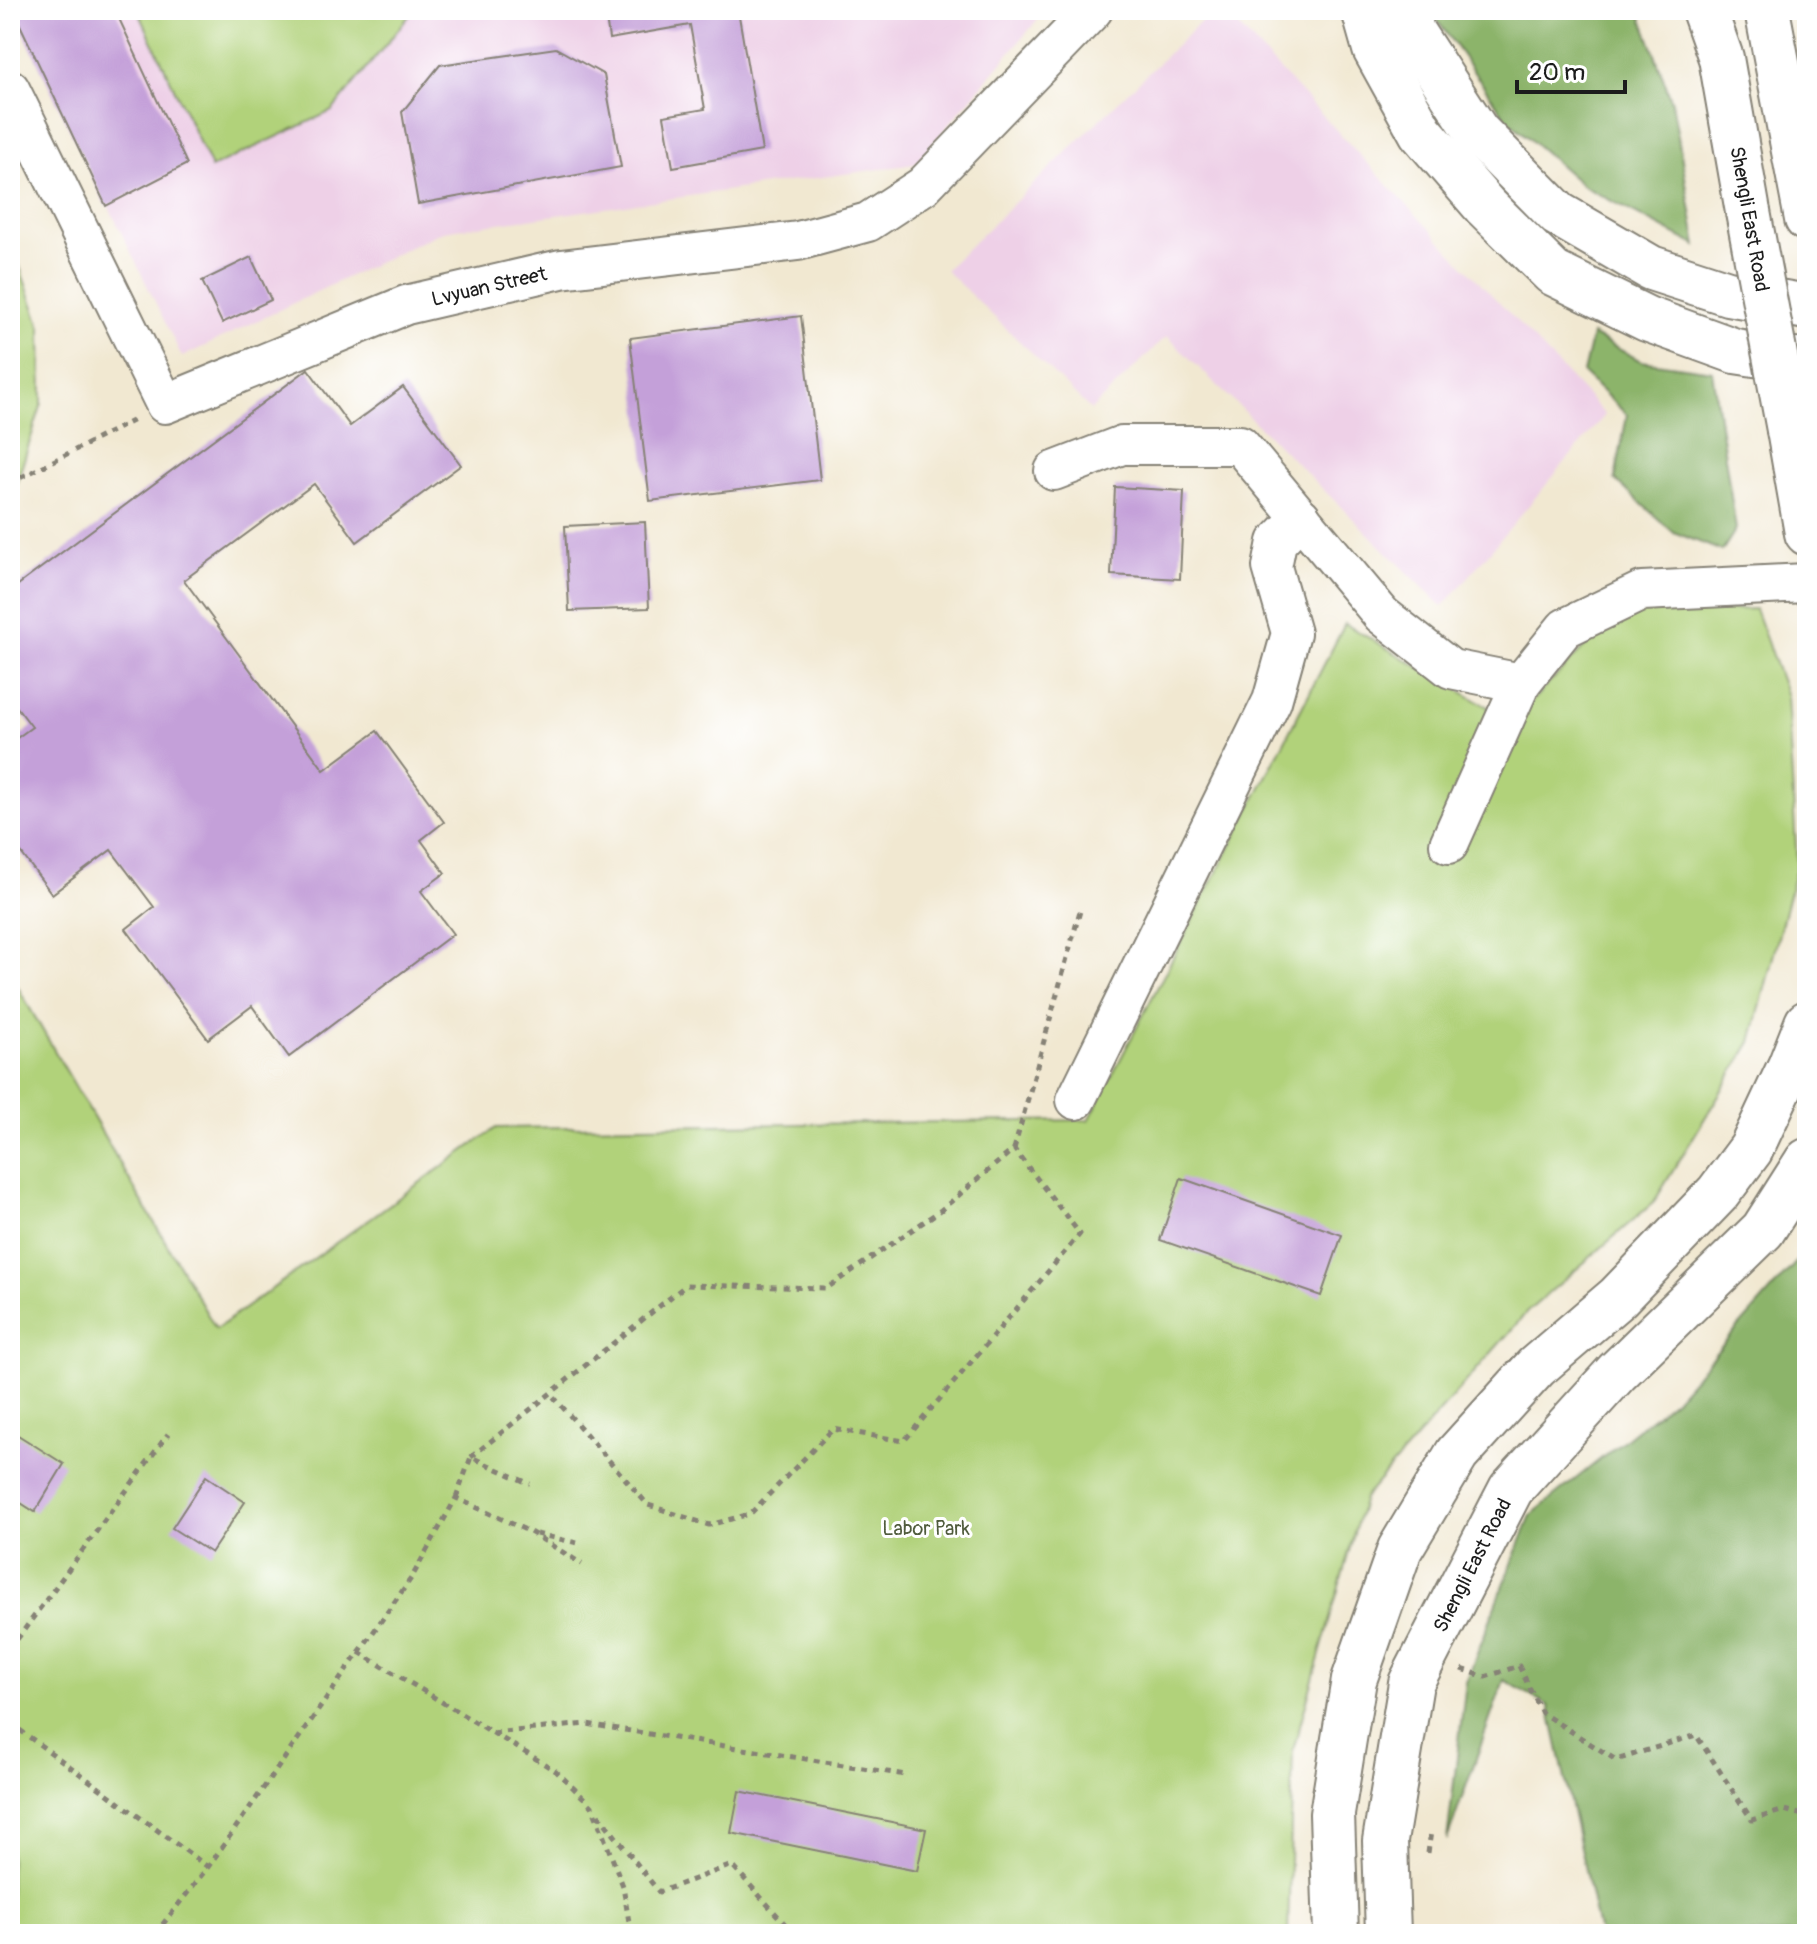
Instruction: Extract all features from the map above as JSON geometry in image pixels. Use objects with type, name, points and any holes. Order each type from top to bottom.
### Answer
[{"type":"main road","points":[[1364,10],[1375,49],[1421,132],[1485,206],[1553,273],[1647,319],[1735,351],[1807,362]]},
{"type":"main road","points":[[1407,10],[1412,32],[1477,132],[1558,214],[1651,268],[1728,293],[1807,307]]},
{"type":"main road","name":"Shengli East Road","points":[[1704,10],[1721,58],[1807,533]]},
{"type":"main road","points":[[1770,14],[1807,219]]},
{"type":"main road","points":[[1336,1934],[1332,1814],[1344,1739],[1354,1680],[1400,1549],[1457,1454],[1536,1367],[1618,1297],[1718,1193],[1751,1149],[1807,1023]]},
{"type":"main road","name":"Shengli East Road","points":[[1388,1934],[1385,1841],[1411,1683],[1511,1489],[1617,1372],[1763,1230],[1807,1161]]},
{"type":"street","name":"Lvyuan Street","points":[[165,404],[406,305],[561,269],[798,241],[868,222],[923,186],[1093,10]]},
{"type":"street","points":[[10,89],[165,404]]},
{"type":"street","points":[[1054,471],[1122,445],[1240,445],[1382,615],[1451,669],[1521,683]]},
{"type":"street","points":[[1076,1100],[1272,701],[1291,633],[1272,567],[1277,542],[1301,517]]},
{"type":"street","points":[[1449,844],[1521,683],[1565,628],[1642,591],[1807,583]]},
{"type":"path","points":[[10,483],[165,404]]},
{"type":"path","points":[[155,1934],[208,1867],[412,1577],[456,1498],[471,1457],[686,1285],[827,1288],[941,1210],[1014,1149],[1080,911]]},
{"type":"path","points":[[551,1394],[648,1505],[709,1525],[750,1514],[833,1429],[904,1441],[1080,1234],[1014,1149]]},
{"type":"path","points":[[10,1649],[168,1434]]},
{"type":"path","points":[[471,1457],[530,1484]]},
{"type":"path","points":[[456,1498],[530,1532],[582,1564]]},
{"type":"path","points":[[530,1532],[582,1544]]},
{"type":"path","points":[[359,1652],[556,1771],[592,1806],[659,1892],[732,1865],[794,1934]]},
{"type":"path","points":[[1449,1664],[1485,1677],[1519,1666],[1542,1713],[1616,1760],[1696,1735],[1752,1820],[1784,1810],[1807,1816]]},
{"type":"path","points":[[10,1723],[208,1867]]},
{"type":"path","points":[[493,1733],[587,1724],[906,1775]]},
{"type":"path","points":[[592,1806],[623,1886],[631,1934]]},
{"type":"shaded area","points":[[13,10],[1046,10],[915,164],[443,231],[182,357]]},
{"type":"shaded area","points":[[1213,10],[1223,10],[1605,415],[1443,607],[1167,336],[1091,410],[945,270]]},
{"type":"green space","points":[[138,10],[414,10],[332,111],[211,168]]},
{"type":"green space","points":[[1430,10],[1639,10],[1672,102],[1697,246],[1583,186],[1507,119]]},
{"type":"green space","points":[[10,240],[41,327],[42,403],[10,498]]},
{"type":"green space","points":[[1592,335],[1641,361],[1712,371],[1736,529],[1722,551],[1673,532],[1615,480],[1627,415],[1583,373]]},
{"type":"green space","name":"Labor Park","points":[[1755,609],[1787,696],[1797,864],[1751,1042],[1654,1202],[1527,1312],[1364,1498],[1293,1750],[1288,1934],[10,1934],[10,974],[216,1329],[496,1128],[1089,1120],[1345,624],[1512,721],[1620,611]]},
{"type":"green space","points":[[1807,1250],[1807,1934],[1599,1934],[1549,1706],[1504,1680],[1447,1840],[1466,1682],[1531,1515],[1675,1399]]},
{"type":"building","points":[[13,10],[115,10],[187,164],[106,206]]},
{"type":"building","points":[[605,10],[738,10],[762,151],[673,167],[664,116],[705,109],[690,25],[609,39]]},
{"type":"building","points":[[556,48],[604,75],[621,167],[418,204],[402,112],[440,65]]},
{"type":"building","points":[[251,257],[271,300],[222,323],[202,281]]},
{"type":"building","points":[[801,316],[820,480],[650,501],[630,338]]},
{"type":"building","points":[[308,369],[350,426],[403,387],[461,465],[357,542],[314,484],[184,580],[324,770],[377,731],[444,822],[421,840],[445,873],[421,891],[453,934],[289,1057],[252,1006],[208,1039],[126,929],[154,907],[111,850],[52,894],[10,838],[10,743],[32,727],[10,698],[10,591]]},
{"type":"building","points":[[1115,487],[1184,491],[1180,579],[1111,575]]},
{"type":"building","points":[[645,522],[649,608],[569,611],[565,526]]},
{"type":"building","points":[[1181,1178],[1342,1235],[1321,1296],[1160,1240]]},
{"type":"building","points":[[10,1430],[64,1464],[35,1512],[10,1496]]},
{"type":"building","points":[[206,1476],[245,1502],[211,1553],[172,1528]]},
{"type":"building","points":[[739,1791],[926,1829],[917,1871],[731,1833]]}]
